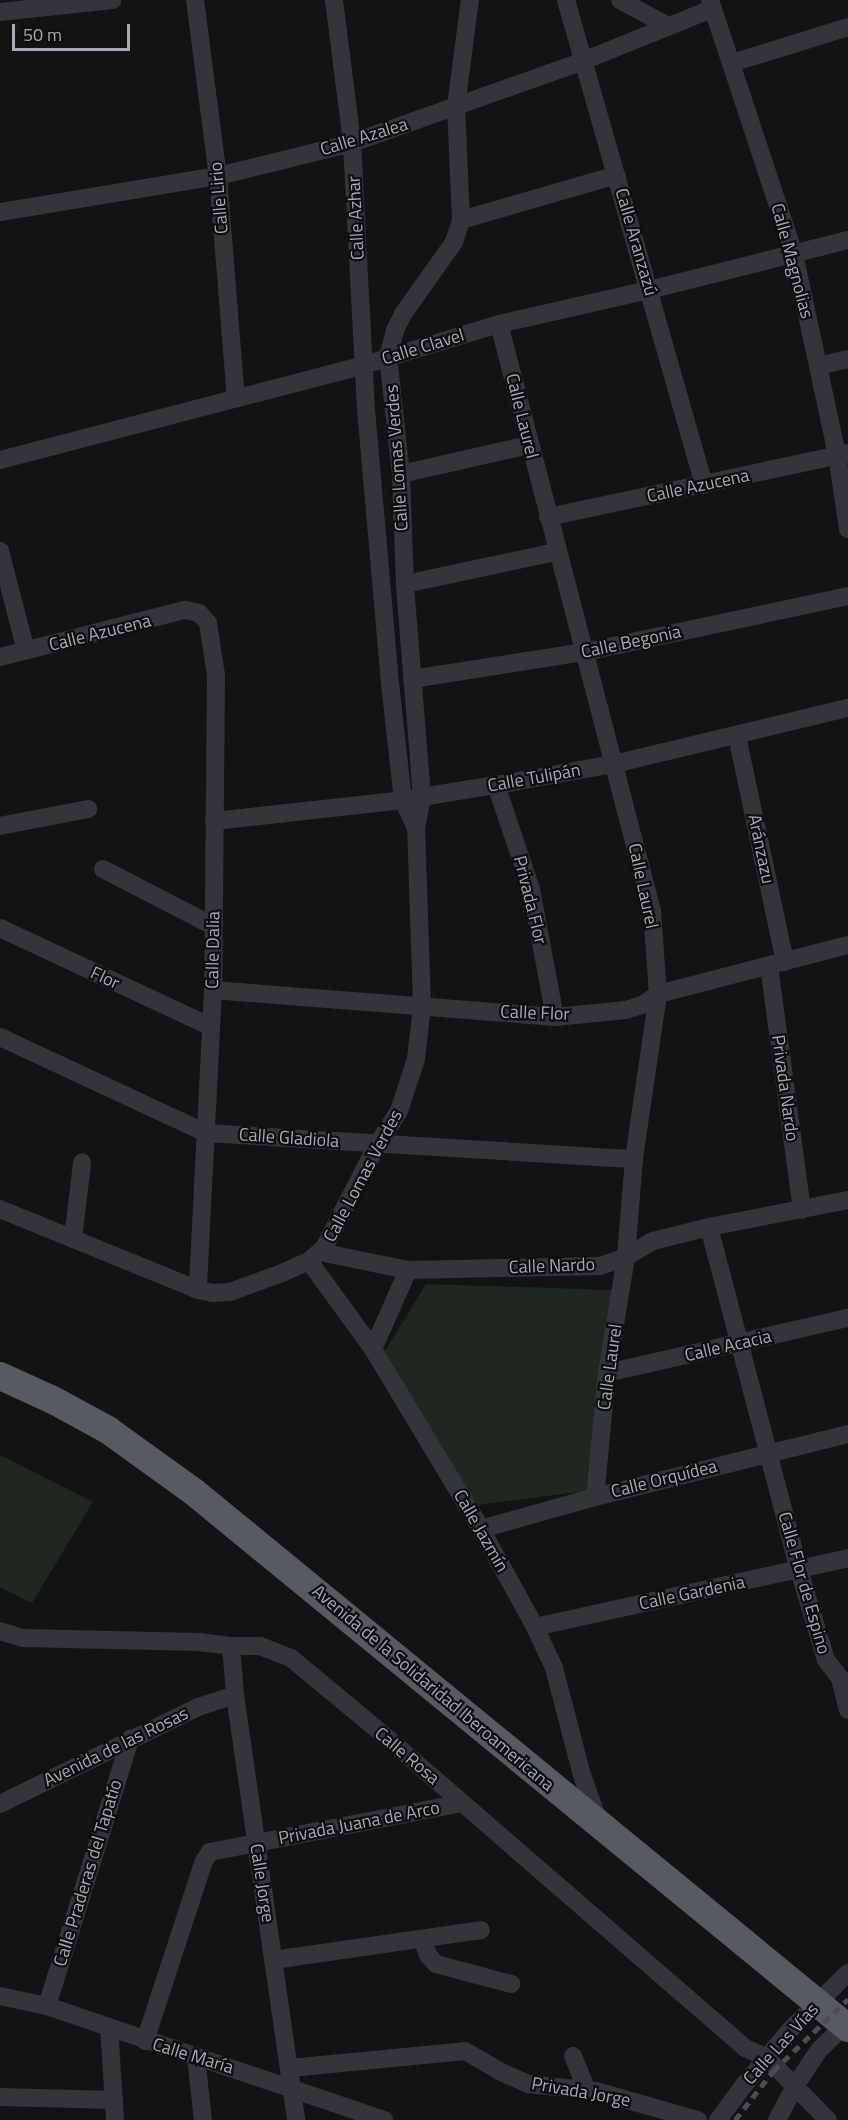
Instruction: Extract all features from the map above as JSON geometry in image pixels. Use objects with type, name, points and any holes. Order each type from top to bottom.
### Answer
[{"type":"highway","name":"Avenida de la Solidaridad Iberoamericana","points":[[0,1376],[53,1400],[108,1430],[194,1492],[848,2028]]},
{"type":"street","points":[[0,12],[112,0]]},
{"type":"street","name":"Calle Lirio","points":[[195,0],[218,176],[237,398]]},
{"type":"street","name":"Calle Azhar","points":[[334,0],[352,143],[364,365]]},
{"type":"street","name":"Calle Lomas Verdes","points":[[0,1209],[198,1290],[213,1293],[230,1292],[268,1280],[314,1256],[333,1232],[377,1145],[399,1111],[416,1059],[422,1006],[416,828],[422,797],[405,584],[401,474],[388,357],[395,330],[403,314],[454,242],[461,220],[456,106],[470,0]]},
{"type":"street","name":"Calle Aranzazú","points":[[566,0],[704,485]]},
{"type":"street","points":[[620,0],[669,26]]},
{"type":"street","name":"Calle Azalea","points":[[0,212],[218,176],[352,143],[583,61],[669,26],[711,4]]},
{"type":"street","name":"Calle Magnolias","points":[[711,4],[794,254],[818,366],[843,454],[848,529]]},
{"type":"street","points":[[732,63],[848,27]]},
{"type":"street","points":[[461,220],[617,175]]},
{"type":"street","name":"Calle Clavel","points":[[0,460],[364,365],[499,324],[649,290],[848,240]]},
{"type":"street","name":"Calle Laurel","points":[[499,324],[556,552],[585,652],[652,911],[658,994],[634,1159],[626,1257],[608,1373],[595,1497]]},
{"type":"street","points":[[818,366],[848,359]]},
{"type":"street","name":"Calle Lomas Verdes","points":[[364,365],[389,674],[403,800],[416,828]]},
{"type":"street","points":[[401,474],[529,445]]},
{"type":"street","name":"Calle Azucena","points":[[548,517],[843,454]]},
{"type":"street","points":[[0,551],[27,651]]},
{"type":"street","points":[[405,584],[556,552]]},
{"type":"street","name":"Calle Begonia","points":[[412,679],[585,652],[848,596]]},
{"type":"street","name":"Calle Azucena","points":[[0,657],[185,610],[200,613]]},
{"type":"street","name":"Calle Dalia","points":[[198,1290],[213,990],[216,675],[208,623],[200,613]]},
{"type":"street","name":"Calle Tulipán","points":[[214,821],[403,800],[614,764],[681,746],[737,736],[848,708]]},
{"type":"street","name":"Aránzazu","points":[[737,736],[777,964]]},
{"type":"street","name":"Privada Flor","points":[[496,785],[531,889],[555,1017]]},
{"type":"street","points":[[0,826],[88,809]]},
{"type":"street","points":[[103,869],[213,926]]},
{"type":"street","name":"Flor","points":[[0,928],[211,1027]]},
{"type":"street","name":"Calle Flor","points":[[213,990],[555,1017],[626,1010],[644,1004],[658,994],[848,945]]},
{"type":"street","name":"Privada Nardo","points":[[777,964],[802,1210]]},
{"type":"street","name":"Calle Gladiola","points":[[0,1037],[206,1133],[634,1159]]},
{"type":"street","points":[[73,1239],[82,1163]]},
{"type":"street","name":"Calle Nardo","points":[[314,1256],[408,1270],[600,1266],[626,1257],[653,1241],[709,1227],[848,1200]]},
{"type":"street","name":"Calle Flor de Espino","points":[[709,1227],[799,1570],[826,1660],[844,1677],[848,1710]]},
{"type":"street","name":"Calle Jazmín","points":[[314,1256],[481,1529],[535,1628],[554,1668],[581,1772],[601,1827]]},
{"type":"street","points":[[373,1349],[408,1270]]},
{"type":"street","name":"Calle Acacia","points":[[608,1373],[848,1318]]},
{"type":"street","name":"Calle Orquídea","points":[[481,1529],[595,1497],[848,1434]]},
{"type":"street","name":"Calle Gardenia","points":[[535,1628],[848,1558]]},
{"type":"street","name":"Calle Rosa","points":[[0,1631],[23,1638],[199,1642],[231,1646],[260,1646],[291,1658],[745,2048],[767,2058]]},
{"type":"street","name":"Calle Jorge","points":[[231,1646],[235,1695],[296,2120]]},
{"type":"street","name":"Avenida de las Rosas","points":[[0,1804],[198,1707],[235,1695]]},
{"type":"street","name":"Calle Praderas del Tapatío","points":[[47,2006],[130,1739]]},
{"type":"street","name":"Privada Juana de Arco","points":[[145,2041],[204,1861],[210,1852],[462,1803]]},
{"type":"street","points":[[273,1960],[481,1930]]},
{"type":"street","points":[[422,1940],[428,1954],[436,1964],[511,1984]]},
{"type":"street","name":"Calle Las Vías","points":[[718,2120],[791,2029],[848,1973]]},
{"type":"street","name":"Calle María","points":[[0,1996],[47,2006],[384,2120]]},
{"type":"street","points":[[777,2120],[795,2086],[819,2050],[848,2022]]},
{"type":"street","points":[[109,2027],[116,2120]]},
{"type":"street","name":"Privada Jorge","points":[[290,2068],[465,2051],[498,2071],[528,2084],[587,2091],[698,2120]]},
{"type":"street","points":[[573,2056],[587,2091]]},
{"type":"street","points":[[196,2057],[203,2120]]},
{"type":"street","points":[[767,2058],[828,2120]]},
{"type":"street","points":[[0,2097],[114,2100]]},
{"type":"shaded area","points":[[426,1284],[614,1290],[587,1491],[477,1505],[385,1351]]},
{"type":"shaded area","points":[[0,1455],[93,1502],[32,1603],[0,1587]]},
{"type":"railway","points":[[735,2120],[773,2071],[848,1999]]}]
